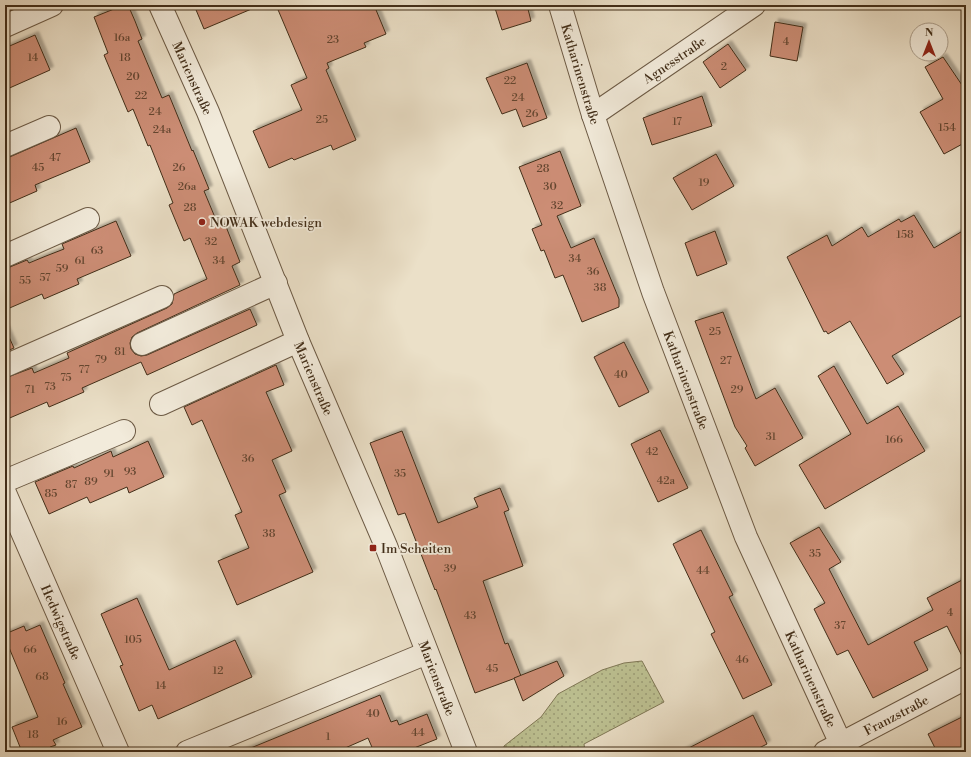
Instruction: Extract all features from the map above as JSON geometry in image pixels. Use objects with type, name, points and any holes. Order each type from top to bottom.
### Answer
[{"type":"street","points":[[5,26],[52,5]]},
{"type":"street","name":"Marienstraße","points":[[160,5],[208,112],[298,341],[386,546],[466,752]]},
{"type":"street","name":"Katharinenstraße","points":[[560,5],[593,115],[652,292],[746,537],[833,748]]},
{"type":"street","name":"Agnesstraße","points":[[593,115],[754,5]]},
{"type":"street","points":[[5,146],[49,127]]},
{"type":"street","points":[[5,256],[88,219]]},
{"type":"street","points":[[142,344],[276,283]]},
{"type":"street","points":[[5,366],[162,297]]},
{"type":"street","points":[[161,404],[298,341]]},
{"type":"street","points":[[5,481],[124,431]]},
{"type":"street","name":"Hedwigstraße","points":[[5,493],[118,752]]},
{"type":"street","points":[[186,752],[427,653]]},
{"type":"street","name":"Franzstraße","points":[[833,748],[966,678]]},
{"type":"green space","points":[[642,661],[664,702],[584,744],[585,752],[504,752],[504,746],[541,717],[558,694],[602,670],[624,663]]},
{"type":"building","points":[[124,5],[128,5],[135,21],[142,39],[138,41],[162,98],[169,95],[192,151],[193,150],[209,189],[204,191],[219,227],[225,224],[240,262],[232,266],[240,285],[137,333],[132,337],[130,343],[131,349],[135,354],[141,356],[147,355],[250,309],[257,325],[147,375],[141,362],[82,388],[84,392],[49,407],[47,402],[5,420],[5,378],[32,368],[34,373],[69,358],[67,353],[167,308],[172,304],[174,294],[207,279],[190,238],[184,241],[169,205],[173,203],[150,145],[148,146],[133,109],[128,112],[104,55],[108,53],[94,17]]},
{"type":"building","points":[[194,5],[261,5],[204,29]]},
{"type":"building","points":[[276,5],[374,5],[386,34],[364,43],[366,47],[327,63],[329,68],[326,70],[356,140],[333,150],[331,145],[294,160],[292,158],[269,168],[253,131],[302,110],[291,85],[307,78]]},
{"type":"building","points":[[494,5],[527,5],[531,21],[502,30]]},
{"type":"building","points":[[775,22],[803,27],[797,61],[770,56]]},
{"type":"building","points":[[35,35],[50,70],[5,90],[5,48]]},
{"type":"building","points":[[728,44],[746,70],[720,88],[703,62]]},
{"type":"building","points":[[934,62],[946,62],[966,91],[966,142],[944,154],[920,112],[943,99],[925,67]]},
{"type":"building","points":[[527,63],[547,118],[523,127],[516,109],[502,114],[486,78]]},
{"type":"building","points":[[702,96],[712,126],[652,145],[643,118]]},
{"type":"building","points":[[76,128],[90,162],[35,185],[37,191],[5,205],[5,159]]},
{"type":"building","points":[[560,151],[581,206],[557,216],[571,248],[594,238],[619,299],[619,307],[582,322],[563,275],[555,278],[544,250],[541,251],[532,229],[542,225],[519,167]]},
{"type":"building","points":[[716,154],[734,186],[692,210],[673,178]]},
{"type":"building","points":[[914,215],[934,248],[966,229],[966,313],[892,356],[904,374],[887,384],[850,321],[828,334],[826,331],[824,332],[787,257],[827,235],[832,246],[862,227],[868,237],[899,219],[901,222]]},
{"type":"building","points":[[116,221],[131,256],[77,279],[79,284],[44,299],[42,294],[5,310],[5,269],[27,260],[29,263],[64,249],[62,244]]},
{"type":"building","points":[[715,231],[727,264],[697,276],[685,243]]},
{"type":"building","points":[[723,312],[756,399],[775,388],[803,438],[755,466],[745,448],[747,446],[735,427],[695,321]]},
{"type":"building","points":[[5,328],[14,348],[5,352]]},
{"type":"building","points":[[624,342],[649,392],[619,407],[594,357]]},
{"type":"building","points":[[276,365],[284,385],[266,392],[292,451],[272,460],[286,492],[279,495],[313,572],[237,605],[218,561],[249,548],[235,515],[242,512],[202,420],[192,425],[184,407]]},
{"type":"building","points":[[834,366],[867,424],[898,406],[925,451],[825,509],[799,465],[851,434],[818,376]]},
{"type":"building","points":[[660,430],[688,488],[658,502],[631,444]]},
{"type":"building","points":[[402,431],[438,523],[478,507],[474,498],[500,488],[509,510],[504,512],[523,566],[483,581],[505,644],[508,643],[521,676],[475,693],[436,589],[435,590],[405,513],[398,515],[370,443]]},
{"type":"building","points":[[148,441],[164,477],[129,493],[127,487],[90,503],[87,497],[49,514],[35,482],[73,466],[74,468],[111,451],[113,457]]},
{"type":"building","points":[[819,527],[841,562],[829,569],[868,645],[933,610],[927,598],[966,578],[966,664],[947,626],[914,642],[928,670],[873,698],[848,650],[837,655],[814,609],[825,603],[790,543]]},
{"type":"building","points":[[701,530],[733,595],[729,597],[772,685],[743,699],[711,634],[715,632],[673,544]]},
{"type":"building","points":[[137,598],[169,670],[235,640],[252,677],[158,719],[152,705],[139,711],[120,666],[123,665],[101,614]]},
{"type":"building","points":[[40,625],[82,727],[53,740],[56,745],[50,747],[52,752],[22,752],[12,727],[38,717],[5,638],[5,634],[24,626],[26,631]]},
{"type":"building","points":[[557,661],[564,676],[523,701],[514,678]]},
{"type":"building","points":[[380,695],[391,722],[397,720],[399,725],[427,714],[437,739],[404,752],[374,752],[368,738],[336,752],[241,752]]},
{"type":"building","points":[[753,715],[767,744],[751,752],[681,752]]},
{"type":"building","points":[[966,715],[966,752],[937,752],[928,734]]},
{"type":"place","name":"NOWAK webdesign","points":[[202,222]]},
{"type":"place","name":"Im Scheiten","points":[[373,548]]}]
